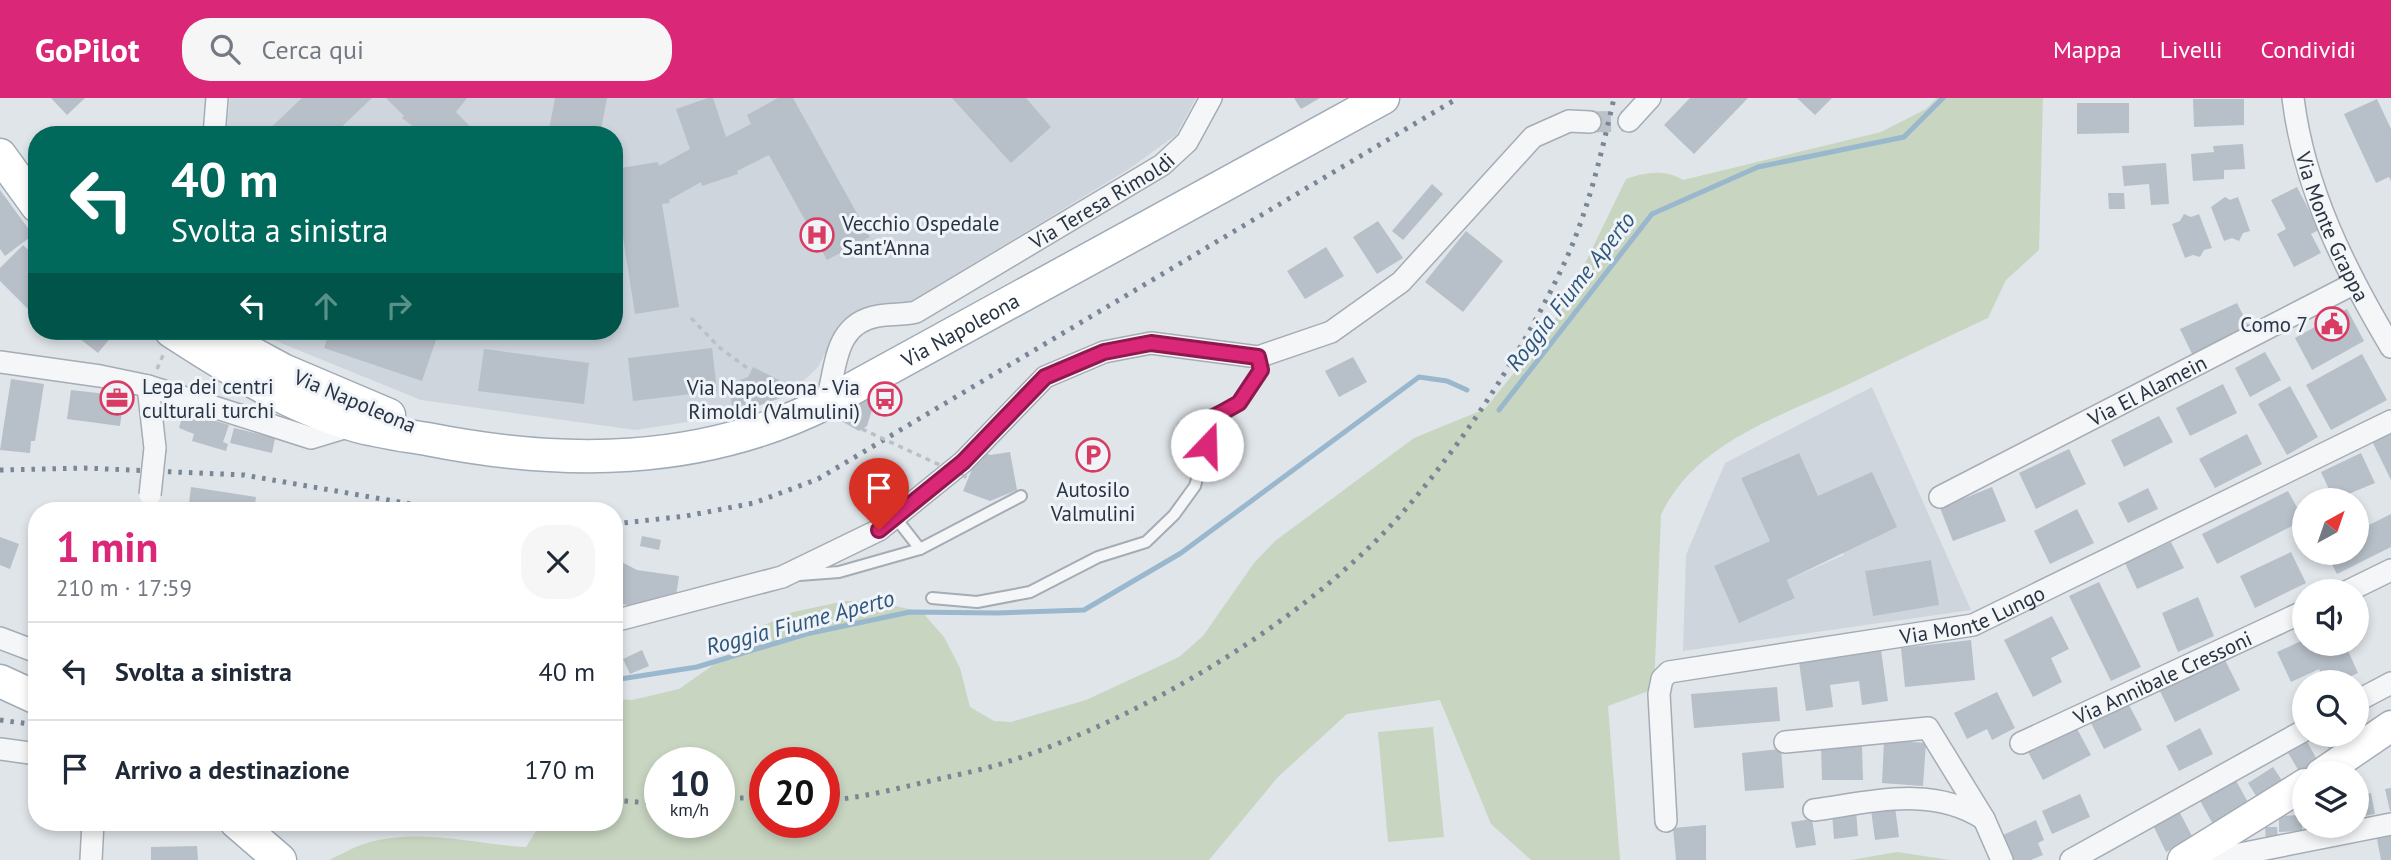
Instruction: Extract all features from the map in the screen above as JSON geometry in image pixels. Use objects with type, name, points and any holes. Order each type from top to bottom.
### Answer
[{"type":"main road","name":"Via Napoleona","points":[[184,340],[209,357],[269,389],[354,425],[380,420],[464,447],[546,457],[610,457],[680,451],[728,441],[799,417],[826,404],[1383,98]]},
{"type":"main road","points":[[0,155],[28,194]]},
{"type":"main road","name":"Via Napoleona","points":[[228,340],[283,370],[464,447]]},
{"type":"main road","points":[[0,681],[28,694]]},
{"type":"main road","points":[[246,831],[279,860]]},
{"type":"street","points":[[215,126],[217,98]]},
{"type":"street","name":"Via Teresa Rimoldi","points":[[826,404],[839,347],[855,326],[879,316],[916,312],[1143,177],[1187,142],[1211,98]]},
{"type":"street","points":[[1629,121],[1650,98]]},
{"type":"street","points":[[2284,98],[2297,131]]},
{"type":"street","name":"Via Monte Grappa","points":[[2293,98],[2297,131],[2317,197],[2353,284],[2391,347]]},
{"type":"street","points":[[623,619],[782,577],[879,530],[963,462],[1045,377],[1092,357],[1151,343],[1258,357],[1331,332],[1401,282],[1533,136],[1569,121],[1591,122]]},
{"type":"street","name":"Via El Alamein","points":[[1940,498],[2353,284]]},
{"type":"street","points":[[0,362],[148,386],[311,438],[354,425]]},
{"type":"street","points":[[148,386],[155,448],[148,502]]},
{"type":"street","name":"Via Monte Lungo","points":[[1666,821],[1659,694],[1662,680],[1670,672],[1973,625],[2391,421]]},
{"type":"street","points":[[2369,581],[2391,570]]},
{"type":"street","name":"Via Annibale Cressoni","points":[[2021,743],[2292,617]]},
{"type":"street","points":[[0,638],[28,649]]},
{"type":"street","points":[[2369,694],[2391,682]]},
{"type":"street","points":[[2340,761],[2391,726]]},
{"type":"street","points":[[1785,742],[1928,728],[1984,819],[2002,860]]},
{"type":"street","points":[[2071,860],[2292,737]]},
{"type":"street","points":[[0,749],[28,753]]},
{"type":"street","points":[[2183,860],[2292,792]]},
{"type":"street","points":[[1814,810],[1912,796],[1970,810],[1984,819]]},
{"type":"street","points":[[2210,860],[2391,824]]},
{"type":"street","points":[[91,860],[93,831]]},
{"type":"lane","points":[[1183,428],[1214,417],[1239,403],[1261,370],[1258,357]]},
{"type":"lane","points":[[932,598],[977,602],[1030,592],[1098,556],[1146,542],[1174,515],[1195,486],[1214,417]]},
{"type":"lane","points":[[782,577],[839,572],[920,549],[1021,496]]},
{"type":"lane","points":[[895,517],[920,549]]},
{"type":"path","points":[[691,318],[720,348],[750,370]]},
{"type":"path","points":[[148,386],[168,340]]},
{"type":"path","points":[[862,429],[968,478]]},
{"type":"shaded area","name":"Vecchio Ospedale Sant'Anna","points":[[230,98],[1196,98],[1176,135],[1129,169],[910,302],[864,308],[849,318],[838,328],[818,367],[789,395],[727,416],[635,430],[421,400],[273,340],[623,340],[623,126],[227,126]]},
{"type":"shaded area","name":"Vecchio Ospedale Sant'Anna","points":[[246,340],[267,340],[252,344]]},
{"type":"shaded area","points":[[1872,387],[1971,610],[1683,651],[1686,555],[1725,463]],"holes":[[[1798,453],[1844,555],[1787,580],[1795,597],[1739,622],[1714,566],[1770,541],[1741,478]],[[1931,560],[1938,605],[1873,615],[1865,571]]]},
{"type":"green space","points":[[1937,98],[2043,98],[2039,250],[2006,280],[1988,318],[1768,421],[1717,450],[1676,490],[1661,515],[1654,689],[1608,706],[1620,860],[1531,860],[1491,824],[1440,700],[1347,714],[1278,777],[1209,860],[329,860],[363,844],[412,836],[526,847],[536,831],[623,831],[623,700],[632,700],[679,689],[719,661],[736,655],[758,628],[793,612],[845,601],[873,601],[922,612],[944,637],[960,668],[970,707],[994,721],[1011,722],[1086,700],[1179,657],[1203,636],[1254,563],[1275,541],[1414,438],[1485,409],[1550,328],[1576,282],[1626,179],[1655,173],[1670,174],[1683,180],[1881,132],[1926,109]]},
{"type":"green space","points":[[1433,727],[1444,837],[1388,842],[1378,732]]},
{"type":"green space","points":[[1897,852],[1950,860],[1851,860]]},
{"type":"building","points":[[51,98],[85,98],[67,115]]},
{"type":"building","points":[[302,98],[372,98],[342,126],[272,126]]},
{"type":"building","points":[[386,98],[467,98],[456,112],[469,126],[412,126],[402,118],[404,116]]},
{"type":"building","points":[[555,98],[607,98],[602,126],[550,126]]},
{"type":"building","points":[[713,98],[726,137],[751,124],[747,115],[778,98],[793,98],[870,237],[827,260],[769,155],[737,171],[738,174],[702,186],[701,182],[669,200],[670,203],[662,204],[679,307],[635,314],[623,237],[623,168],[658,162],[659,166],[690,149],[676,109]]},
{"type":"building","points":[[952,98],[1026,98],[1051,127],[1011,163]]},
{"type":"building","points":[[1294,98],[1320,98],[1301,109]]},
{"type":"building","points":[[1690,98],[1748,98],[1694,154],[1664,125]]},
{"type":"building","points":[[1797,98],[1832,98],[1815,115]]},
{"type":"building","points":[[2193,99],[2244,99],[2244,125],[2194,127]]},
{"type":"building","points":[[2377,99],[2391,129],[2391,181],[2389,177],[2376,183],[2344,114]]},
{"type":"building","points":[[2077,103],[2129,103],[2129,133],[2077,134]]},
{"type":"building","points":[[2243,144],[2245,169],[2224,170],[2224,179],[2193,181],[2191,154],[2214,152],[2213,146]]},
{"type":"building","points":[[2166,163],[2169,204],[2151,205],[2149,184],[2124,186],[2122,166]]},
{"type":"building","points":[[1432,184],[1443,194],[1403,240],[1392,231]]},
{"type":"building","points":[[2297,187],[2319,230],[2311,234],[2321,253],[2294,267],[2277,234],[2286,229],[2271,200]]},
{"type":"building","points":[[0,190],[28,228],[28,239],[5,256],[0,249]]},
{"type":"building","points":[[2108,193],[2124,193],[2125,209],[2109,209]]},
{"type":"building","points":[[2225,197],[2230,200],[2238,197],[2250,231],[2243,233],[2239,241],[2232,238],[2224,241],[2211,207]]},
{"type":"building","points":[[2184,214],[2191,217],[2199,214],[2212,248],[2204,250],[2200,257],[2193,255],[2185,258],[2172,224],[2180,221]]},
{"type":"building","points":[[1378,221],[1403,258],[1377,274],[1353,237]]},
{"type":"building","points":[[1466,231],[1503,261],[1463,312],[1425,282]]},
{"type":"building","points":[[23,245],[28,250],[28,309],[0,281],[0,268]]},
{"type":"building","points":[[1326,247],[1344,276],[1305,299],[1287,271]]},
{"type":"building","points":[[2237,303],[2251,331],[2194,358],[2180,329]]},
{"type":"building","points":[[2347,309],[2364,341],[2312,370],[2295,338]]},
{"type":"building","points":[[81,340],[109,340],[98,353]]},
{"type":"building","points":[[327,340],[436,340],[422,381],[324,348]]},
{"type":"building","points":[[712,348],[717,391],[633,401],[628,358]]},
{"type":"building","points":[[484,349],[589,363],[584,404],[478,391]]},
{"type":"building","points":[[2265,352],[2281,380],[2250,397],[2235,368]]},
{"type":"building","points":[[2362,354],[2387,400],[2331,430],[2306,385]]},
{"type":"building","points":[[1353,357],[1367,382],[1339,397],[1325,371]]},
{"type":"building","points":[[753,367],[785,383],[783,387],[789,395],[732,415],[731,394],[740,380],[748,377]]},
{"type":"building","points":[[11,379],[44,384],[35,441],[31,441],[30,453],[0,450]]},
{"type":"building","points":[[2223,384],[2237,413],[2190,436],[2176,408]]},
{"type":"building","points":[[2290,386],[2318,437],[2287,455],[2258,404]]},
{"type":"building","points":[[71,390],[124,396],[120,426],[67,419]]},
{"type":"building","points":[[868,397],[872,410],[867,426],[859,431],[834,417]]},
{"type":"building","points":[[184,411],[229,425],[223,442],[228,444],[226,451],[192,441],[194,434],[179,428]]},
{"type":"building","points":[[2159,416],[2173,442],[2124,467],[2111,440]]},
{"type":"building","points":[[234,428],[275,438],[272,453],[230,443]]},
{"type":"building","points":[[2391,432],[2391,480],[2372,441]]},
{"type":"building","points":[[2247,434],[2262,464],[2215,488],[2199,459]]},
{"type":"building","points":[[2069,449],[2086,484],[2036,509],[2019,473]]},
{"type":"building","points":[[980,450],[990,455],[1010,452],[1017,490],[990,501],[963,491]]},
{"type":"building","points":[[1799,453],[1818,496],[1872,472],[1897,527],[1787,580],[1795,598],[1739,623],[1714,566],[1770,541],[1741,478]]},
{"type":"building","points":[[2361,453],[2375,483],[2363,488],[2328,488],[2321,472]]},
{"type":"building","points":[[191,487],[256,497],[255,502],[189,502]]},
{"type":"building","points":[[1992,487],[2006,521],[1953,541],[1940,508]]},
{"type":"building","points":[[2148,488],[2158,509],[2128,523],[2118,503]]},
{"type":"building","points":[[2288,491],[2292,498],[2292,526],[2217,564],[2202,534]]},
{"type":"building","points":[[2077,509],[2094,543],[2050,564],[2034,531]]},
{"type":"building","points":[[2391,514],[2391,547],[2370,558],[2370,524]]},
{"type":"building","points":[[642,536],[661,540],[659,550],[640,546]]},
{"type":"building","points":[[0,537],[19,544],[10,569],[0,565]]},
{"type":"building","points":[[2171,542],[2184,568],[2137,589],[2125,563]]},
{"type":"building","points":[[2291,552],[2292,565],[2297,565],[2304,579],[2292,579],[2292,590],[2255,608],[2240,576]]},
{"type":"building","points":[[1931,560],[1939,605],[1873,616],[1865,571]]},
{"type":"building","points":[[623,563],[637,570],[679,576],[676,596],[661,596],[659,601],[644,609],[623,604]]},
{"type":"building","points":[[2332,565],[2355,565],[2337,574]]},
{"type":"building","points":[[2099,582],[2141,667],[2111,681],[2069,596]]},
{"type":"building","points":[[2198,597],[2214,636],[2178,652],[2162,613]]},
{"type":"building","points":[[2052,616],[2069,649],[2051,658],[2062,682],[2033,697],[2004,640]]},
{"type":"building","points":[[1971,640],[1975,680],[1905,687],[1901,648]]},
{"type":"building","points":[[2292,645],[2292,656],[2350,656],[2357,670],[2292,670],[2291,682],[2277,652]]},
{"type":"building","points":[[642,650],[649,666],[630,674],[623,659]]},
{"type":"building","points":[[1881,650],[1888,701],[1862,705],[1859,681],[1830,685],[1833,707],[1806,711],[1799,662]]},
{"type":"building","points":[[2224,658],[2240,690],[2175,722],[2159,689]]},
{"type":"building","points":[[1777,687],[1780,721],[1694,728],[1691,694]]},
{"type":"building","points":[[1997,692],[2015,728],[1992,740],[1987,729],[1967,739],[1954,713]]},
{"type":"building","points":[[2128,703],[2142,730],[2104,749],[2090,721]]},
{"type":"building","points":[[2074,723],[2091,755],[2043,780],[2026,748]]},
{"type":"building","points":[[2200,728],[2213,754],[2179,771],[2166,746]]},
{"type":"building","points":[[1884,740],[1926,743],[1923,786],[1882,783]]},
{"type":"building","points":[[1821,746],[1862,746],[1863,780],[1822,780]]},
{"type":"building","points":[[2294,747],[2310,747],[2318,761],[2293,761],[2287,751]]},
{"type":"building","points":[[1781,749],[1784,788],[1745,791],[1742,753]]},
{"type":"building","points":[[2273,767],[2285,785],[2260,802],[2248,783]]},
{"type":"building","points":[[2234,777],[2250,806],[2214,826],[2198,797]]},
{"type":"building","points":[[2391,788],[2391,811],[2390,811],[2385,789]]},
{"type":"building","points":[[2369,793],[2375,814],[2369,815]]},
{"type":"building","points":[[2080,794],[2090,817],[2052,834],[2042,811]]},
{"type":"building","points":[[1895,807],[1899,837],[1875,840],[1871,810]]},
{"type":"building","points":[[2178,809],[2193,838],[2166,852],[2152,823]]},
{"type":"building","points":[[1856,810],[1858,836],[1834,839],[1832,812]]},
{"type":"building","points":[[2292,815],[2292,831],[2279,832],[2279,816]]},
{"type":"building","points":[[1812,819],[1816,845],[1796,848],[1791,822]]},
{"type":"building","points":[[2036,820],[2044,840],[2038,843],[2043,855],[2031,860],[2014,860],[2003,835]]},
{"type":"building","points":[[1706,825],[1706,860],[1676,860],[1673,828]]},
{"type":"building","points":[[2265,827],[2277,827],[2278,840],[2266,841]]},
{"type":"building","points":[[2391,831],[2391,860],[2381,860],[2376,834]]},
{"type":"building","points":[[197,846],[198,860],[151,860],[151,847]]},
{"type":"waterway","name":"Roggia Fiume Aperto","points":[[1499,410],[1652,214],[1758,167],[1904,137],[1943,98]]},
{"type":"waterway","name":"Roggia Fiume Aperto","points":[[623,679],[697,667],[806,634],[910,612],[1084,610],[1181,553],[1419,377],[1447,381],[1467,390]]},
{"type":"tunnel","points":[[1590,122],[1629,121]]},
{"type":"railway","points":[[623,523],[686,516],[754,503],[818,479],[1458,98]]},
{"type":"railway","points":[[840,799],[1007,762],[1060,743],[1115,718],[1171,690],[1277,623],[1371,545],[1410,504],[1454,449],[1531,329],[1580,225],[1614,98]]},
{"type":"railway","points":[[0,470],[84,468],[244,475],[399,502]]},
{"type":"railway","points":[[0,720],[28,724]]},
{"type":"railway","points":[[735,798],[749,798]]},
{"type":"railway","points":[[623,801],[644,803]]},
{"type":"place","name":"Vecchio Ospedale Sant'Anna","points":[[817,235]]},
{"type":"place","name":"Como 7","points":[[2332,324]]},
{"type":"place","name":"Lega dei centri culturali turchi","points":[[117,398]]},
{"type":"place","name":"Via Napoleona - Via Rimoldi (Valmulini)","points":[[885,399]]},
{"type":"place","name":"Autosilo Valmulini","points":[[1093,455]]},
{"type":"route","points":[[879,530],[963,462],[1045,377],[1104,352],[1151,343],[1258,357],[1261,370],[1239,403],[1214,417],[1207,445]]}]
